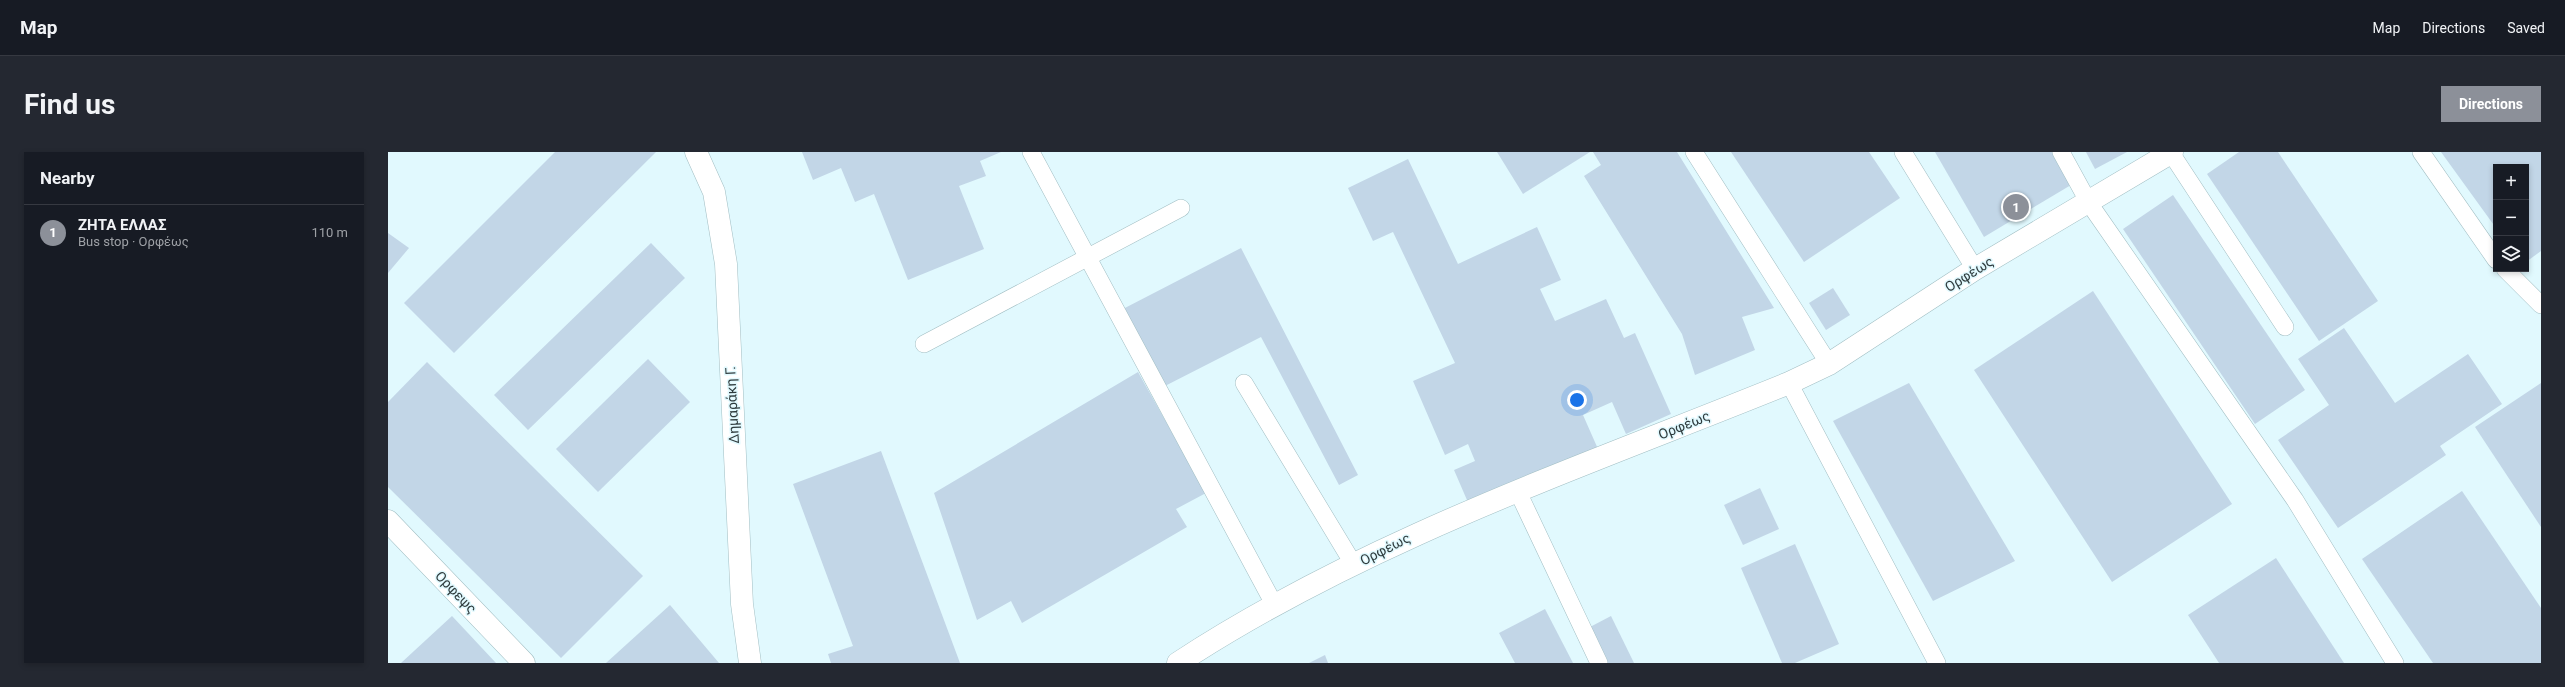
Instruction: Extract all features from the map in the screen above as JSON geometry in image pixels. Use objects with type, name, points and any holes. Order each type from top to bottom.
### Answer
[{"type":"street","name":"Δημαράκη Γ.","points":[[696,152],[714,192],[726,264],[742,604],[750,663]]},
{"type":"street","name":"Ορφέως","points":[[1178,663],[1221,635],[1404,539],[1789,383],[1829,364],[1975,269],[2089,203],[2172,152]]},
{"type":"street","name":"Ορφεψς","points":[[388,521],[524,663]]},
{"type":"lane","points":[[1030,152],[1275,606]]},
{"type":"lane","points":[[1694,152],[1829,364]]},
{"type":"lane","points":[[1903,152],[1975,269]]},
{"type":"lane","points":[[2062,152],[2089,203],[2295,500],[2395,663]]},
{"type":"lane","points":[[2172,152],[2285,327]]},
{"type":"lane","points":[[2421,152],[2493,256]]},
{"type":"lane","points":[[924,344],[1181,208]]},
{"type":"lane","points":[[2508,272],[2541,305]]},
{"type":"lane","points":[[1244,383],[1354,565]]},
{"type":"lane","points":[[1789,383],[1937,663]]},
{"type":"lane","points":[[1518,492],[1599,663]]},
{"type":"building","points":[[555,152],[656,152],[454,353],[404,303]]},
{"type":"building","points":[[802,152],[1001,152],[980,161],[986,176],[959,186],[984,249],[908,280],[874,194],[855,202],[841,168],[813,180]]},
{"type":"building","points":[[1497,152],[1590,152],[1523,194]]},
{"type":"building","points":[[1593,152],[1677,152],[1774,308],[1742,317],[1755,350],[1695,375],[1682,334],[1584,176],[1601,165]]},
{"type":"building","points":[[1731,152],[1869,152],[1900,198],[1804,262]]},
{"type":"building","points":[[1935,152],[2052,152],[2071,185],[1984,237]]},
{"type":"building","points":[[2086,152],[2127,152],[2095,169]]},
{"type":"building","points":[[2239,152],[2278,152],[2378,301],[2319,341],[2207,174]]},
{"type":"building","points":[[2441,152],[2541,152],[2541,251],[2529,260],[2529,164],[2493,164],[2493,224]]},
{"type":"building","points":[[1408,159],[1458,264],[1537,227],[1561,280],[1540,289],[1555,321],[1606,299],[1624,338],[1635,333],[1671,414],[1626,434],[1612,402],[1583,415],[1598,449],[1470,507],[1454,470],[1475,461],[1468,444],[1445,455],[1413,381],[1455,363],[1393,232],[1373,241],[1348,188]]},
{"type":"building","points":[[2173,195],[2305,390],[2255,424],[2123,229]]},
{"type":"building","points":[[388,233],[409,248],[388,273]]},
{"type":"building","points":[[651,243],[685,278],[528,430],[494,395]]},
{"type":"building","points":[[1241,248],[1358,475],[1339,485],[1261,337],[1161,388],[1121,310]]},
{"type":"building","points":[[1833,288],[1850,315],[1826,330],[1809,303]]},
{"type":"building","points":[[2093,291],[2232,504],[2112,582],[1974,370]]},
{"type":"building","points":[[2344,328],[2395,403],[2468,354],[2502,404],[2440,446],[2446,455],[2338,528],[2278,440],[2329,405],[2298,359]]},
{"type":"building","points":[[648,359],[690,402],[598,492],[556,449]]},
{"type":"building","points":[[427,362],[643,576],[561,658],[388,487],[388,402]]},
{"type":"building","points":[[1138,372],[1206,493],[1176,509],[1187,527],[1022,623],[1011,601],[977,620],[934,493]]},
{"type":"building","points":[[1909,383],[2015,561],[1933,601],[1833,421]]},
{"type":"building","points":[[2541,383],[2541,527],[2475,427]]},
{"type":"building","points":[[881,451],[960,663],[831,663],[828,654],[853,646],[793,484]]},
{"type":"building","points":[[1760,488],[1779,529],[1743,545],[1724,505]]},
{"type":"building","points":[[2462,491],[2541,608],[2541,663],[2433,663],[2362,559]]},
{"type":"building","points":[[1795,544],[1839,644],[1795,663],[1782,663],[1741,568]]},
{"type":"building","points":[[2276,558],[2344,663],[2219,663],[2188,615]]},
{"type":"building","points":[[670,605],[719,663],[606,663]]},
{"type":"building","points":[[1545,609],[1573,663],[1515,663],[1499,633]]},
{"type":"building","points":[[452,616],[496,663],[401,663]]},
{"type":"building","points":[[1611,616],[1634,663],[1608,663],[1590,627]]},
{"type":"building","points":[[1325,655],[1328,663],[1309,663]]},
{"type":"place","name":"ΖΗΤΑ ΕΛΛΑΣ","points":[[2016,207]]}]
